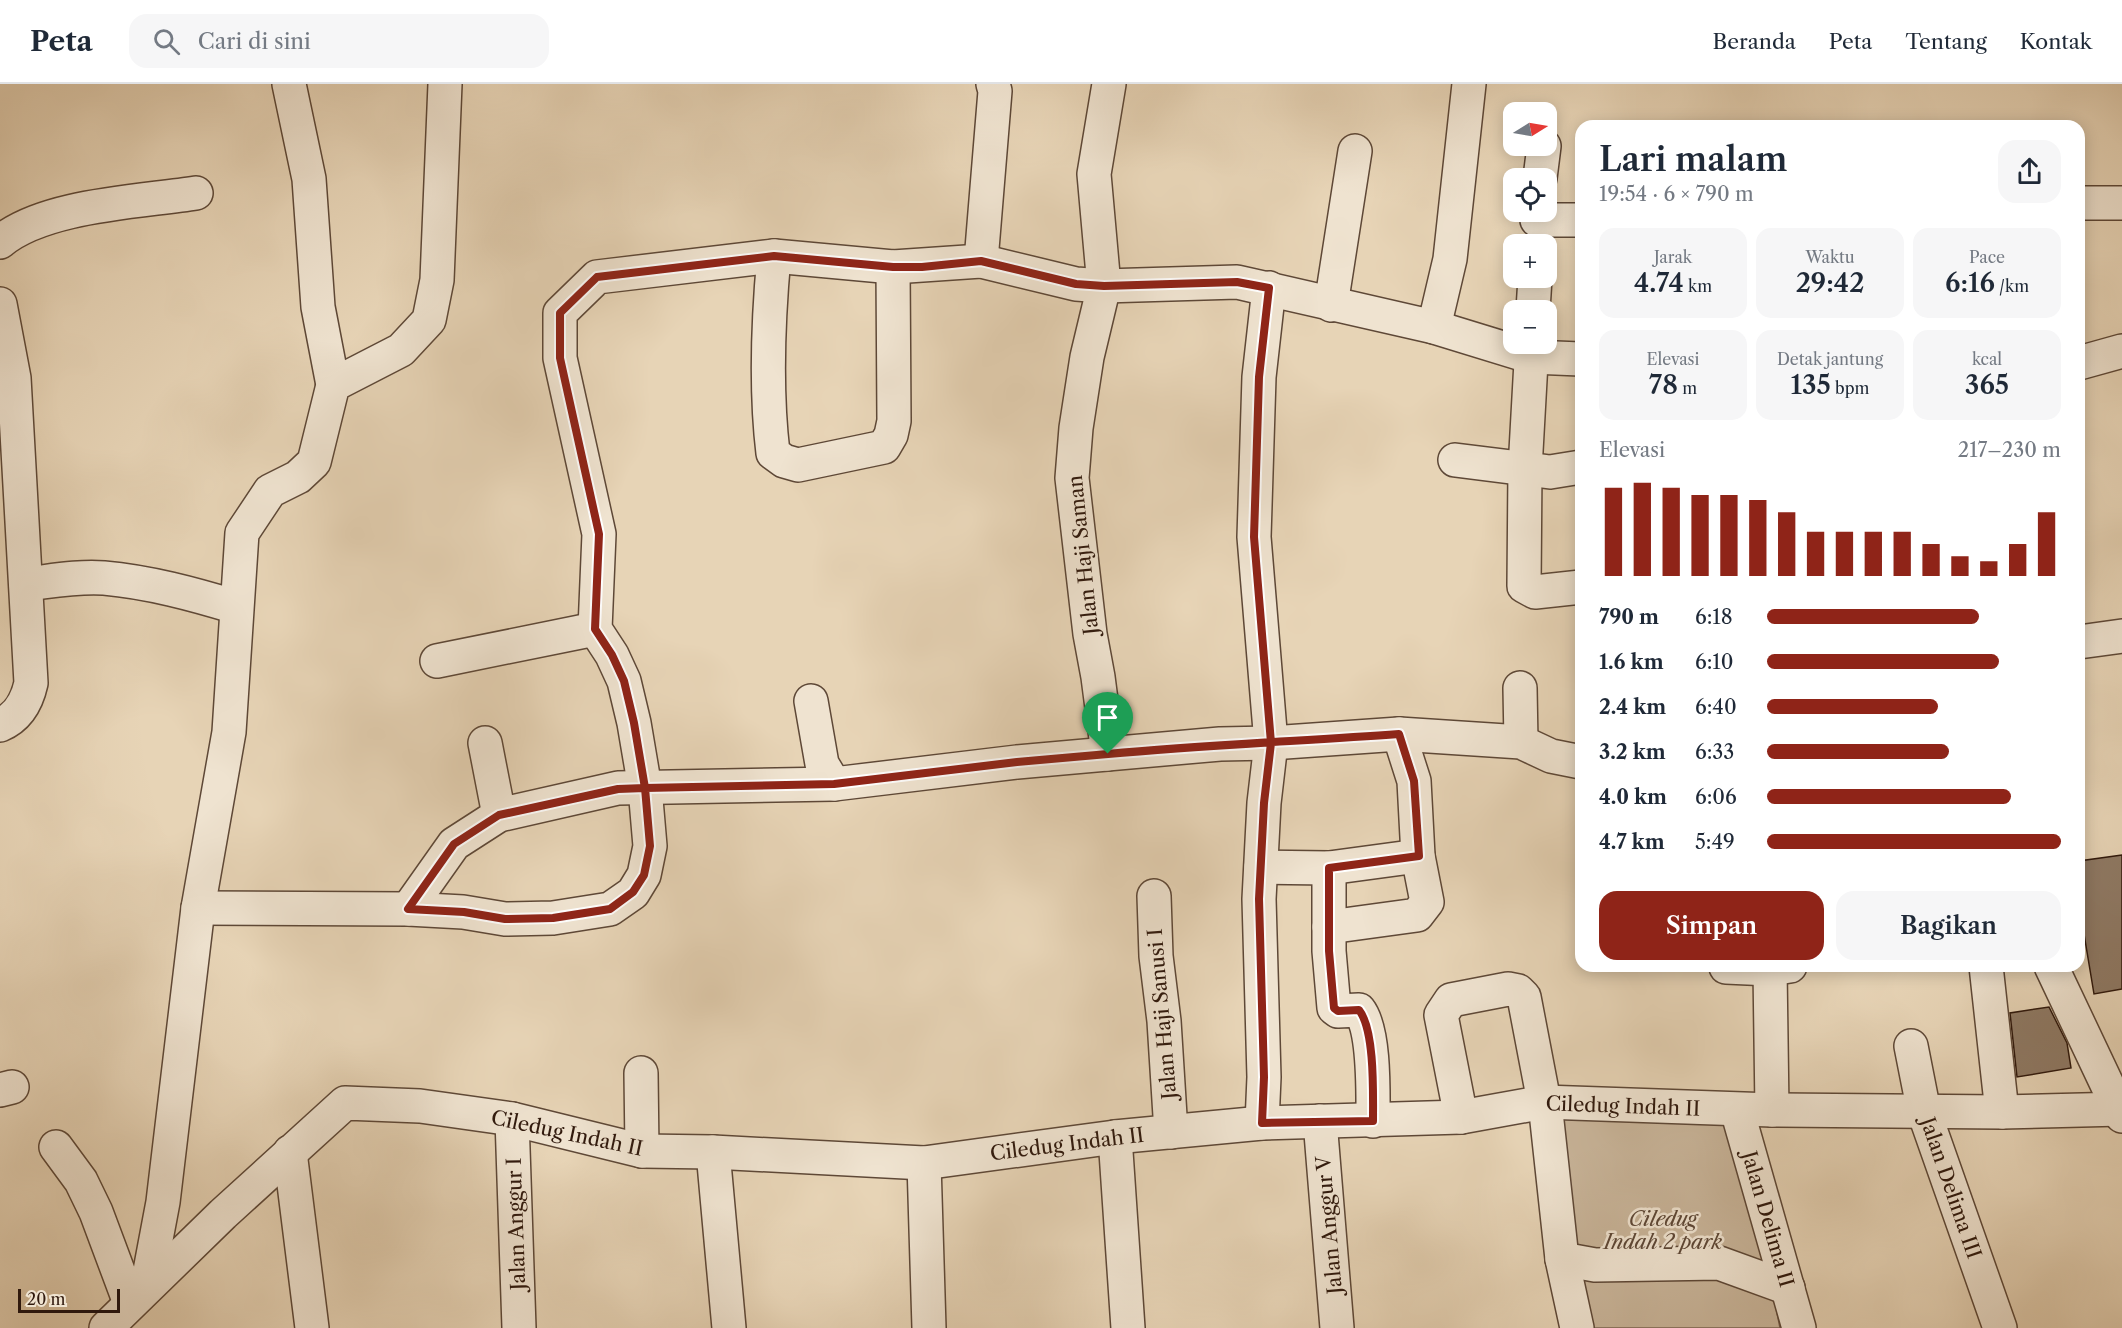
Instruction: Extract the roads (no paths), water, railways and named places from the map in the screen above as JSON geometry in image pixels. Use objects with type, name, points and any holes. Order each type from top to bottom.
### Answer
[{"type":"street","points":[[138,1295],[162,1202],[198,908],[229,732],[242,533],[270,491],[298,477],[314,462],[333,385],[318,307],[309,179],[289,84]]},
{"type":"street","points":[[333,385],[401,350],[429,320],[437,280],[445,84]]},
{"type":"street","points":[[981,261],[996,92],[993,84]]},
{"type":"street","name":"Jalan Haji Saman","points":[[1108,754],[1090,634],[1072,478],[1076,428],[1087,357],[1104,286],[1094,174],[1109,84]]},
{"type":"street","points":[[1434,327],[1450,259],[1469,84]]},
{"type":"street","points":[[1331,305],[1355,151]]},
{"type":"street","points":[[0,242],[13,231],[53,214],[196,193]]},
{"type":"street","points":[[2085,203],[2122,203]]},
{"type":"street","points":[[1537,225],[1575,221]]},
{"type":"street","points":[[774,256],[770,308],[770,424],[773,453],[784,461],[798,465],[884,447],[891,435],[894,422],[893,267]]},
{"type":"street","points":[[198,908],[408,909],[464,912],[505,919],[553,918],[610,909],[633,892],[644,875],[650,846],[645,788],[624,681],[612,655],[595,629],[599,534],[560,358],[560,313],[597,277],[774,256],[893,267],[922,267],[981,261],[1076,284],[1104,286],[1237,282],[1503,343]]},
{"type":"street","points":[[1262,1123],[1264,1077],[1259,899],[1264,803],[1271,743],[1254,537],[1259,377],[1269,288]]},
{"type":"street","points":[[0,304],[14,378],[31,683],[27,702],[7,722],[0,725]]},
{"type":"street","points":[[2085,361],[2122,351]]},
{"type":"street","points":[[1532,354],[1525,469],[1524,586],[1535,592],[1575,588]]},
{"type":"street","points":[[1553,354],[1575,358]]},
{"type":"street","points":[[1455,460],[1550,472],[1575,468]]},
{"type":"street","points":[[0,560],[26,584],[103,578],[190,594],[236,607]]},
{"type":"street","points":[[437,661],[595,629]]},
{"type":"street","points":[[2085,641],[2122,636]]},
{"type":"street","points":[[1520,688],[1521,742]]},
{"type":"street","points":[[811,701],[822,764],[834,784]]},
{"type":"street","points":[[1329,927],[1417,915],[1427,902],[1419,856],[1414,781],[1399,734]]},
{"type":"street","points":[[408,909],[454,844],[499,815],[618,789],[834,784],[1017,762],[1220,744],[1271,743],[1399,734],[1521,742],[1551,756],[1575,761]]},
{"type":"street","points":[[485,743],[499,815]]},
{"type":"street","points":[[1261,867],[1329,868],[1419,856]]},
{"type":"street","points":[[1329,868],[1329,927],[1334,1008],[1338,1011],[1359,1010],[1365,1018],[1369,1032],[1373,1121]]},
{"type":"street","name":"Jalan Haji Sanusi I","points":[[1154,896],[1156,956],[1164,1021],[1171,1132]]},
{"type":"street","points":[[1772,1110],[1780,972]]},
{"type":"street","points":[[1987,972],[2002,1112]]},
{"type":"street","points":[[2055,972],[2121,1111]]},
{"type":"street","points":[[1461,1117],[1442,1015],[1451,1000],[1496,991],[1518,991],[1524,998],[1545,1107],[1562,1259],[1577,1328]]},
{"type":"street","name":"Jalan Delima III","points":[[1911,1046],[1924,1112],[2000,1328]]},
{"type":"street","points":[[642,1074],[642,1151]]},
{"type":"street","name":"Ciledug Indah II","points":[[106,1328],[138,1295],[345,1103],[420,1106],[512,1119],[642,1151],[924,1162],[1115,1137],[1262,1123],[1461,1117],[1545,1107],[1924,1112],[2121,1111]]},
{"type":"street","name":"Jalan Delima II","points":[[1737,1110],[1799,1328]]},
{"type":"street","name":"Jalan Anggur I","points":[[512,1119],[519,1328]]},
{"type":"street","name":"Jalan Anggur V","points":[[1320,1121],[1337,1328]]},
{"type":"street","points":[[1115,1137],[1128,1328]]},
{"type":"street","points":[[56,1147],[81,1181],[138,1295]]},
{"type":"street","points":[[290,1152],[312,1328]]},
{"type":"street","points":[[712,1152],[729,1328]]},
{"type":"street","points":[[924,1162],[929,1328]]},
{"type":"street","points":[[1562,1259],[1595,1265],[1719,1263],[1788,1288]]},
{"type":"park label","name":"Ciledug Indah 2 park","points":[[1663,1230]]}]
